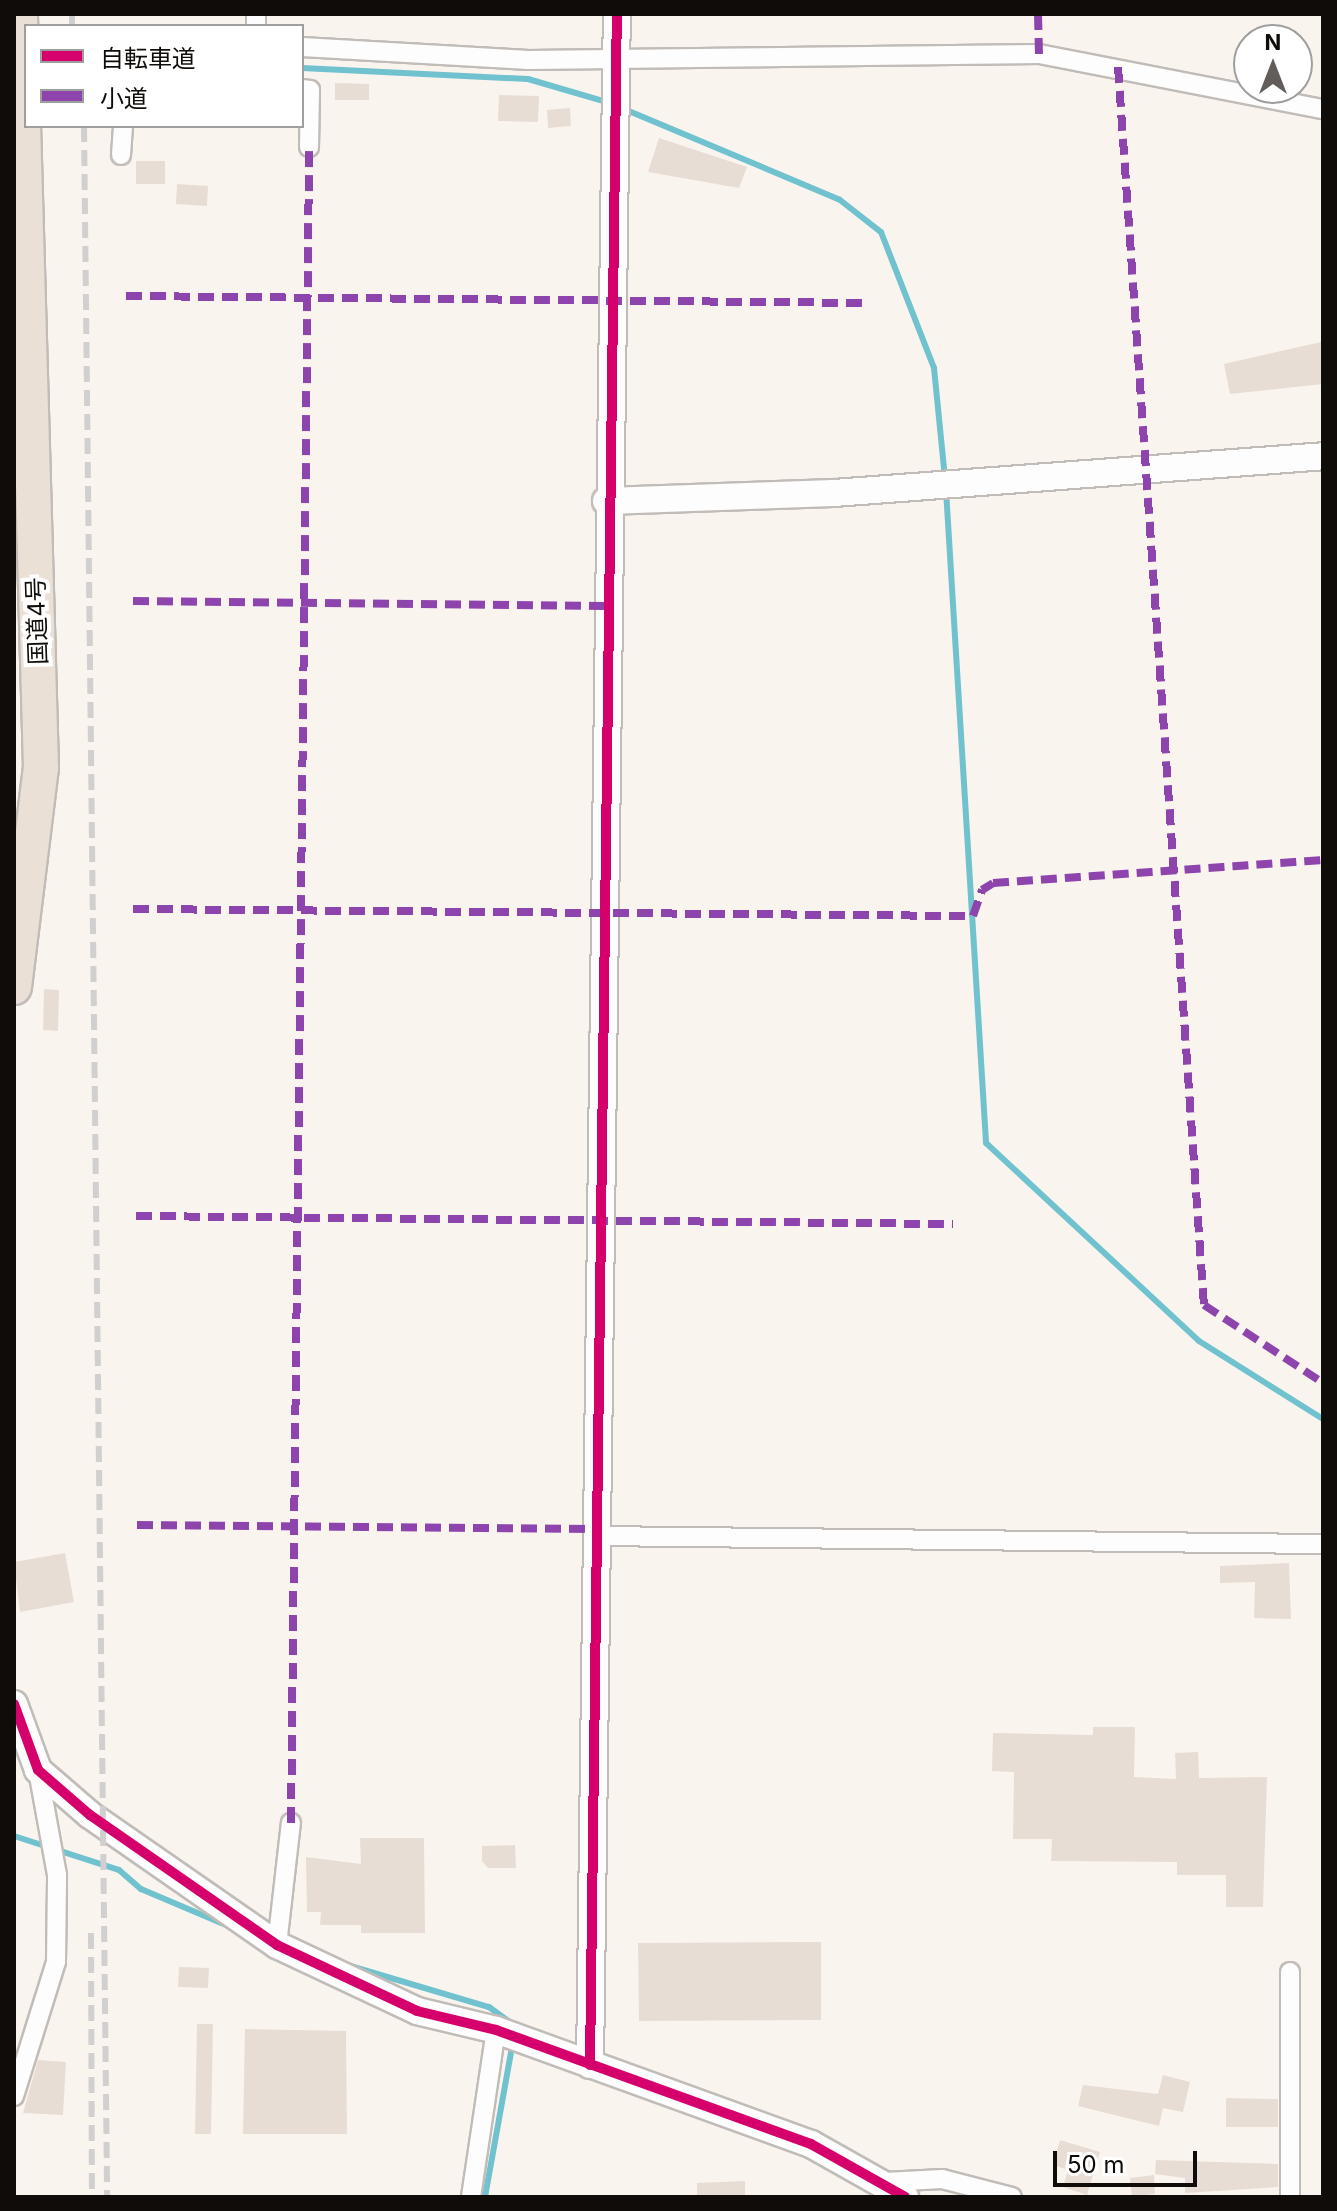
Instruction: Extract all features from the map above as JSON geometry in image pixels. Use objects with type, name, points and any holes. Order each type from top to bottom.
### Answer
[{"type":"highway","name":"国道4号","points":[[14,987],[41,768],[17,80],[22,22]]},
{"type":"street","points":[[590,2065],[606,501],[617,14]]},
{"type":"street","points":[[304,47],[614,61],[1039,54],[1323,109]]},
{"type":"street","points":[[304,89],[310,90],[309,147]]},
{"type":"street","points":[[121,155],[123,128]]},
{"type":"street","points":[[606,501],[834,493],[1323,456]]},
{"type":"street","points":[[594,1536],[1323,1544]]},
{"type":"street","points":[[14,1704],[38,1770],[57,1875],[56,1962],[14,2096]]},
{"type":"street","points":[[38,1770],[90,1815],[277,1945],[417,2011],[496,2030],[811,2144],[895,2189],[942,2179],[1012,2197]]},
{"type":"street","points":[[277,1945],[291,1823]]},
{"type":"street","points":[[1290,1972],[1290,2197]]},
{"type":"street","points":[[471,2197],[496,2030]]},
{"type":"building","points":[[335,83],[369,84],[369,100],[335,100]]},
{"type":"building","points":[[499,95],[539,96],[538,122],[498,121]]},
{"type":"building","points":[[570,108],[571,126],[548,128],[547,110]]},
{"type":"building","points":[[659,138],[747,167],[739,188],[648,172]]},
{"type":"building","points":[[136,161],[165,161],[165,184],[136,184]]},
{"type":"building","points":[[177,184],[208,186],[207,206],[176,204]]},
{"type":"building","points":[[1321,342],[1323,384],[1230,394],[1224,364]]},
{"type":"building","points":[[44,989],[59,990],[58,1031],[43,1030]]},
{"type":"building","points":[[65,1553],[74,1602],[20,1612],[14,1562]]},
{"type":"building","points":[[1289,1563],[1291,1619],[1254,1618],[1255,1582],[1220,1583],[1220,1566]]},
{"type":"building","points":[[1093,1727],[1135,1727],[1134,1777],[1176,1779],[1175,1753],[1198,1752],[1199,1778],[1267,1777],[1263,1907],[1226,1907],[1226,1875],[1177,1875],[1177,1862],[1051,1861],[1052,1839],[1013,1839],[1014,1772],[992,1771],[993,1733],[1093,1735]]},
{"type":"building","points":[[360,1838],[424,1838],[425,1933],[361,1933],[361,1925],[320,1925],[321,1912],[307,1912],[306,1857],[361,1864]]},
{"type":"building","points":[[515,1845],[516,1868],[488,1868],[482,1861],[482,1846]]},
{"type":"building","points":[[821,1942],[821,2020],[639,2021],[638,1943]]},
{"type":"building","points":[[179,1967],[209,1968],[208,1988],[178,1987]]},
{"type":"building","points":[[197,2024],[213,2024],[211,2134],[195,2134]]},
{"type":"building","points":[[245,2029],[346,2031],[347,2134],[243,2134]]},
{"type":"building","points":[[38,2060],[66,2062],[63,2115],[23,2113]]},
{"type":"building","points":[[1163,2075],[1190,2082],[1183,2112],[1163,2108],[1159,2126],[1078,2106],[1083,2085],[1158,2094]]},
{"type":"building","points":[[1226,2098],[1278,2099],[1278,2127],[1226,2127]]},
{"type":"building","points":[[1060,2140],[1100,2152],[1087,2195],[1063,2187],[1068,2170],[1053,2165]]},
{"type":"building","points":[[1156,2160],[1278,2164],[1278,2187],[1185,2193],[1185,2178],[1155,2174]]},
{"type":"building","points":[[1154,2175],[1155,2194],[1132,2196],[1130,2178]]},
{"type":"building","points":[[745,2181],[745,2197],[697,2197],[697,2183]]},
{"type":"waterway","points":[[304,68],[528,79],[610,103]]},
{"type":"waterway","points":[[624,109],[840,200],[881,232],[934,368],[945,479]]},
{"type":"waterway","points":[[946,490],[986,1143],[1199,1341],[1323,1419]]},
{"type":"waterway","points":[[14,1836],[119,1870],[141,1889],[233,1928]]},
{"type":"waterway","points":[[347,1965],[489,2007],[517,2027]]},
{"type":"waterway","points":[[485,2197],[513,2042]]},
{"type":"railway","points":[[72,14],[72,24]]},
{"type":"railway","points":[[84,128],[107,2197]]},
{"type":"railway","points":[[91,1933],[92,2197]]},
{"type":"marked path","points":[[1038,14],[1039,54]]},
{"type":"marked path","points":[[1118,67],[1204,1305],[1323,1383]]},
{"type":"marked path","points":[[291,1823],[309,147]]},
{"type":"marked path","points":[[126,296],[870,303]]},
{"type":"marked path","points":[[133,601],[605,606]]},
{"type":"marked path","points":[[133,909],[973,916],[982,890],[993,883],[1323,860]]},
{"type":"marked path","points":[[136,1216],[953,1224]]},
{"type":"marked path","points":[[137,1525],[594,1529]]},
{"type":"cycle path","points":[[590,2065],[617,14]]},
{"type":"cycle path","points":[[14,1704],[38,1770],[90,1815],[277,1945],[417,2011],[496,2030],[811,2144],[905,2197]]}]
